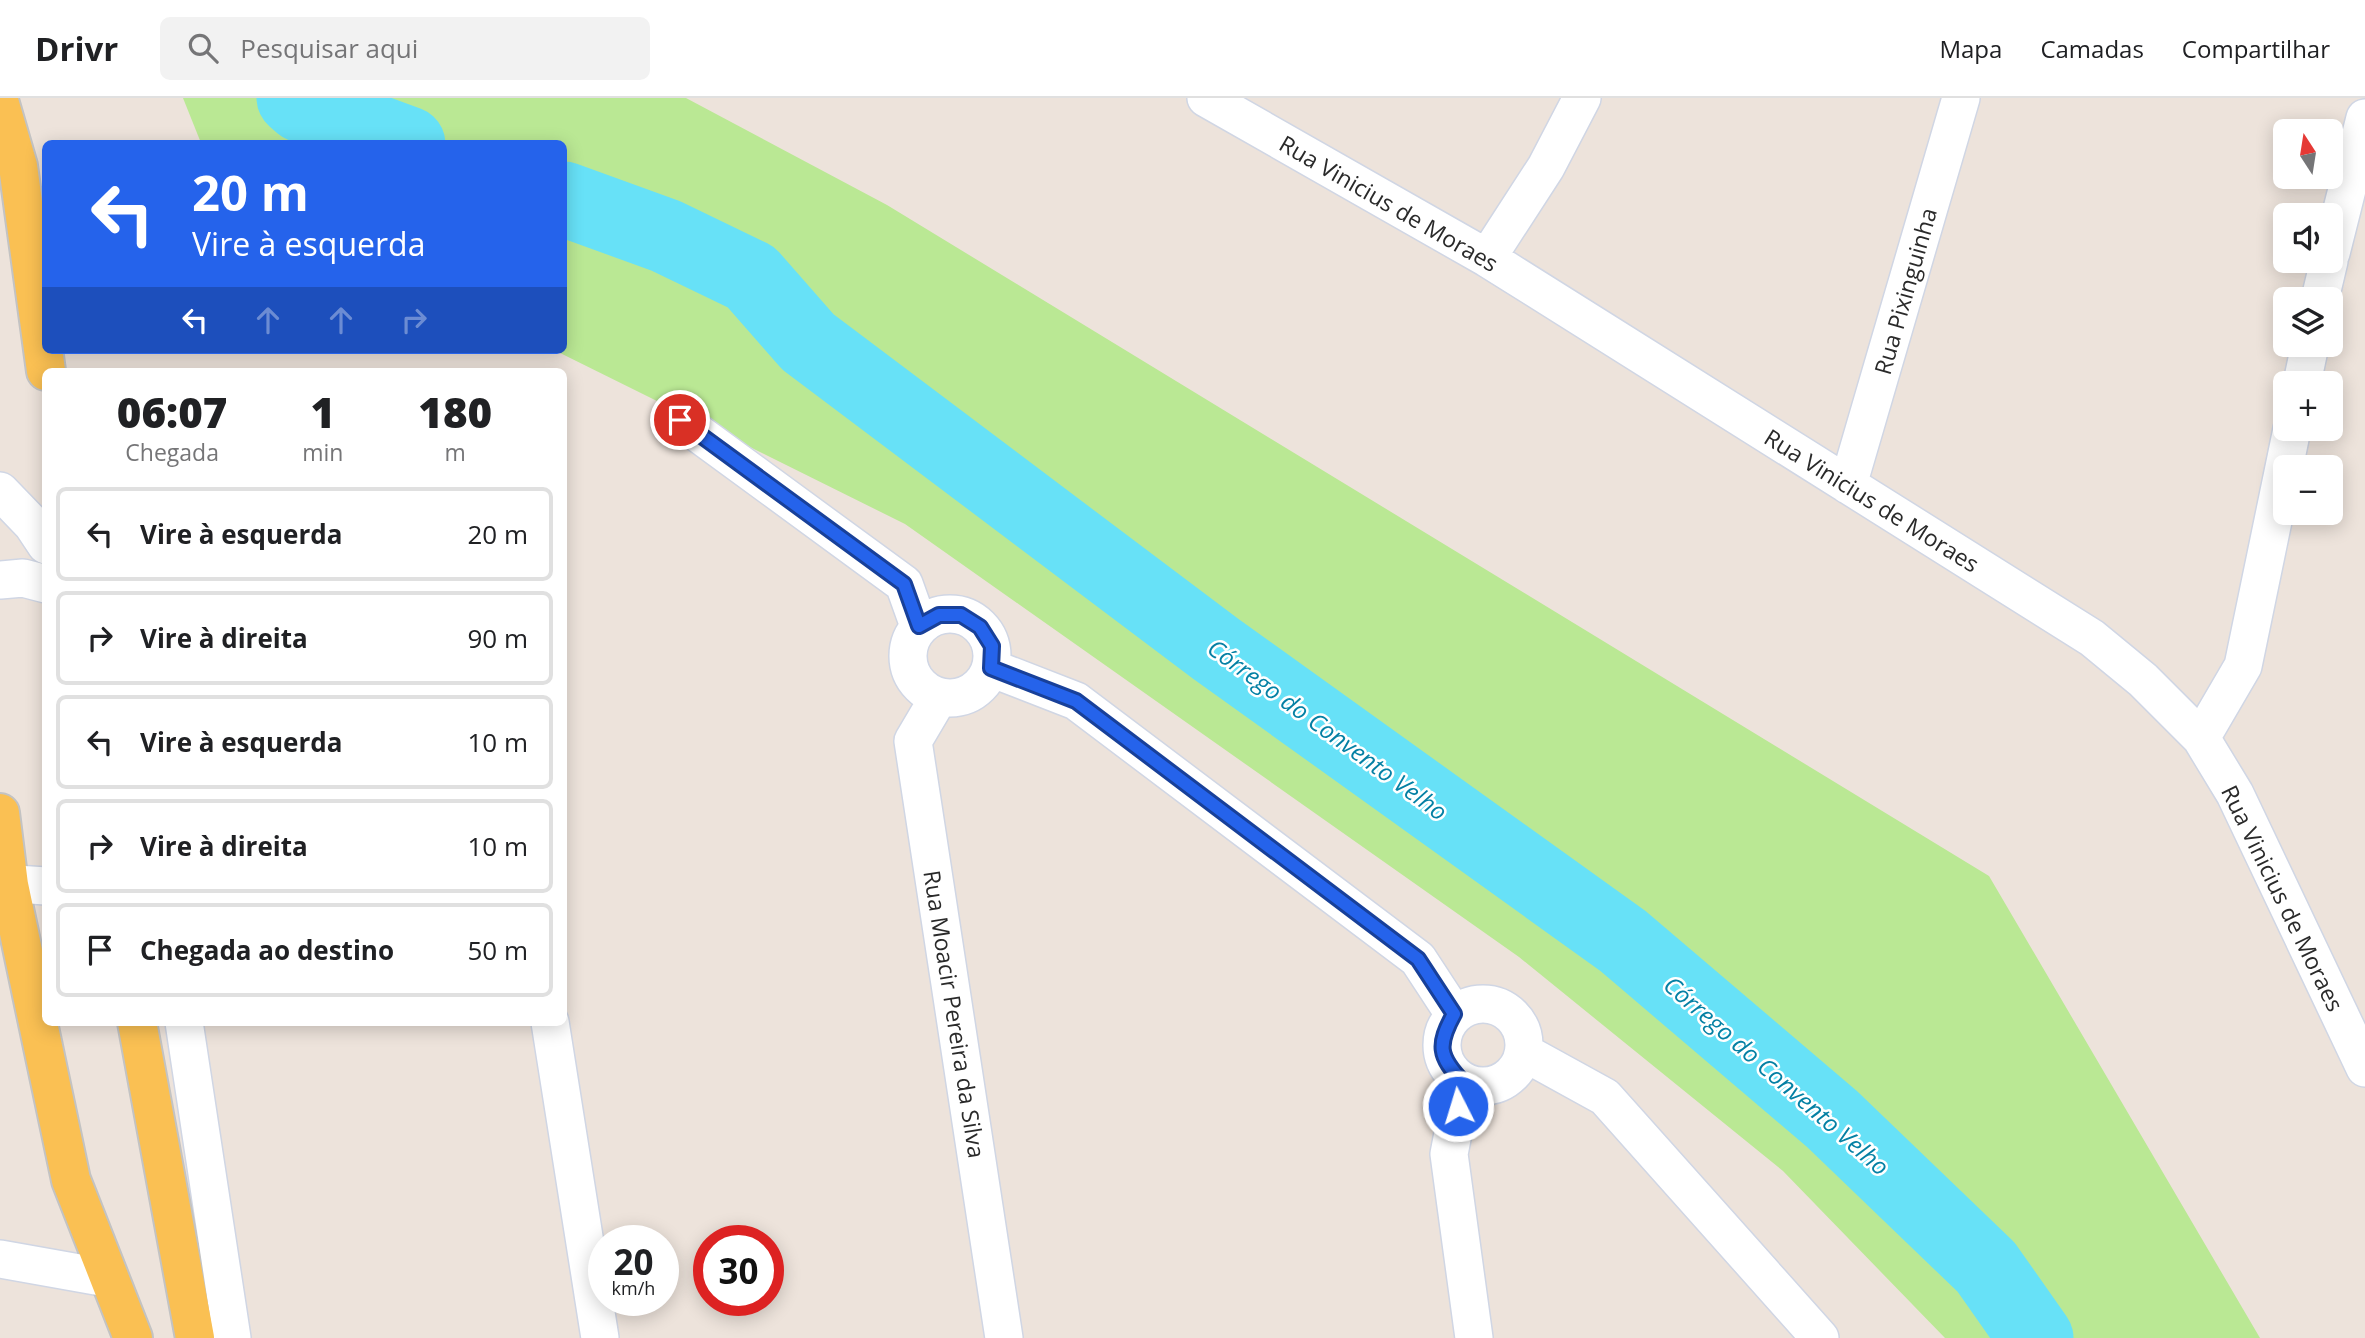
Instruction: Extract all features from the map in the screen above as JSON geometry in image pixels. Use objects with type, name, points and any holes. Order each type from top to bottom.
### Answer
[{"type":"main road","points":[[0,104],[18,166],[42,336]]},
{"type":"main road","points":[[0,814],[18,885],[42,1019]]},
{"type":"main road","points":[[43,1026],[71,1180],[107,1278],[133,1338]]},
{"type":"main road","points":[[138,1026],[195,1338]]},
{"type":"street","name":"Rua Vinicius de Moraes","points":[[1206,98],[1487,258],[2092,638],[2143,680],[2201,738],[2235,794],[2365,1068]]},
{"type":"street","points":[[1487,258],[1546,167],[1582,98]]},
{"type":"street","name":"Rua Pixinguinha","points":[[1848,485],[1961,98]]},
{"type":"street","points":[[2343,206],[2365,118]]},
{"type":"street","points":[[680,420],[904,584],[919,626]]},
{"type":"street","points":[[2201,738],[2243,666],[2290,441]]},
{"type":"street","points":[[0,491],[32,524],[42,539]]},
{"type":"street","points":[[0,580],[23,578],[42,583]]},
{"type":"street","points":[[939,615],[961,615],[980,627],[992,646],[991,668],[980,687],[960,698],[939,697],[919,687],[908,667],[908,645],[919,626],[939,615]]},
{"type":"street","points":[[991,668],[1076,701],[1087,709],[1418,959],[1454,1014]]},
{"type":"street","name":"Rua Moacir Pereira da Silva","points":[[939,697],[913,741],[1004,1338]]},
{"type":"street","points":[[1478,1003],[1503,1008],[1522,1027],[1525,1053],[1513,1076],[1489,1087],[1463,1082],[1445,1063],[1441,1038],[1454,1014],[1478,1003]]},
{"type":"street","points":[[185,1026],[232,1338]]},
{"type":"street","points":[[551,1026],[600,1338]]},
{"type":"street","points":[[1525,1053],[1605,1097],[1820,1338]]},
{"type":"street","points":[[1463,1082],[1449,1154],[1474,1338]]},
{"type":"street","points":[[0,1259],[107,1278]]},
{"type":"green space","points":[[183,98],[686,98],[887,205],[1989,876],[2260,1338],[1945,1338],[1783,1171],[1519,957],[905,524],[562,354],[567,354],[567,140],[200,140]]},
{"type":"waterway","name":"Córrego do Convento Velho","points":[[294,98],[302,105],[397,140]]},
{"type":"waterway","name":"Córrego do Convento Velho","points":[[567,200],[666,236],[751,277],[808,342],[1216,649],[1623,941],[1832,1119],[1986,1267],[2036,1338]]},
{"type":"route","points":[[680,420],[904,584],[919,626],[939,615],[961,615],[980,627],[992,646],[991,668],[1076,701],[1418,959],[1454,1014],[1441,1038],[1445,1063],[1463,1082],[1458,1106]]}]
